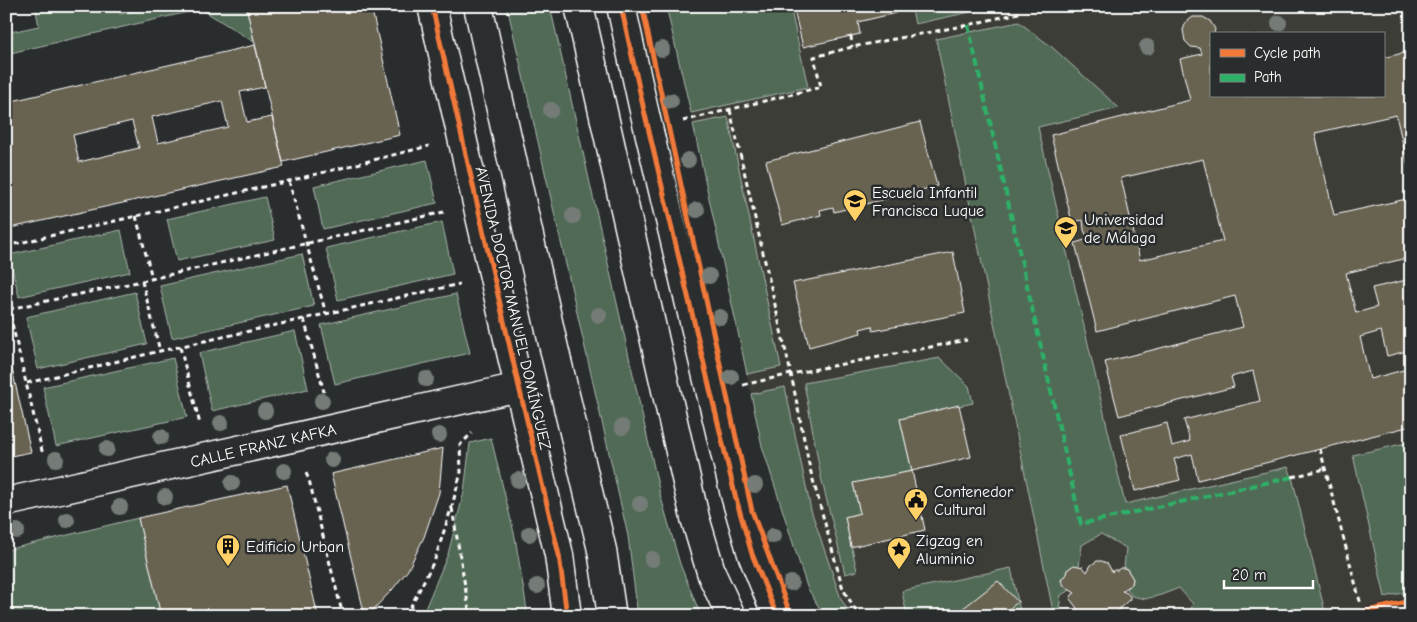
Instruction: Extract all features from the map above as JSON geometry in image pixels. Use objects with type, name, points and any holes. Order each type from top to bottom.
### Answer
[{"type":"street","name":"AVENIDA DOCTOR MANUEL DOMÍNGUEZ","points":[[432,6],[559,555],[567,616]]},
{"type":"street","name":"AVENIDA DOCTOR MANUEL DOMÍNGUEZ","points":[[478,6],[551,334],[602,550],[612,616]]},
{"type":"street","points":[[579,6],[695,518],[712,575],[731,616]]},
{"type":"street","points":[[621,6],[735,495],[752,554],[777,616]]},
{"type":"street","name":"CALLE FRANZ KAFKA","points":[[6,502],[519,387]]},
{"type":"path","points":[[683,121],[821,88],[814,56],[1023,12]]},
{"type":"path","points":[[851,36],[852,47]]},
{"type":"path","points":[[730,110],[791,374],[810,469],[843,589],[859,616]]},
{"type":"path","points":[[6,246],[289,181],[429,146]]},
{"type":"path","points":[[289,181],[326,314]]},
{"type":"path","points":[[9,309],[142,281],[444,212]]},
{"type":"path","points":[[136,216],[152,278]]},
{"type":"path","points":[[142,281],[160,351]]},
{"type":"path","points":[[27,383],[160,351],[460,284]]},
{"type":"path","points":[[6,298],[43,455]]},
{"type":"path","points":[[304,319],[324,392]]},
{"type":"path","points":[[743,385],[967,340]]},
{"type":"path","points":[[180,347],[200,424]]},
{"type":"path","points":[[406,616],[435,559],[461,472],[460,445],[472,433]]},
{"type":"path","points":[[1320,449],[1361,605]]},
{"type":"path","points":[[1292,477],[1325,470]]},
{"type":"path","points":[[306,474],[343,616]]},
{"type":"path","points":[[452,506],[470,616]]},
{"type":"shaded area","name":"Universidad de Málaga","points":[[666,6],[1411,6],[1411,616],[824,616],[807,587],[762,446],[691,113]]},
{"type":"green space","points":[[35,6],[118,6],[120,14],[136,11],[135,6],[246,6],[254,42],[201,9],[6,54],[6,33],[39,26]]},
{"type":"green space","points":[[507,6],[550,6],[660,494],[680,564],[701,616],[638,616],[628,536]]},
{"type":"green space","points":[[666,6],[790,6],[808,87],[691,113]]},
{"type":"green space","points":[[911,6],[998,6],[915,24]]},
{"type":"green space","points":[[1019,22],[1053,48],[1119,108],[1038,127],[1125,504],[1288,467],[1325,612],[1306,616],[1183,616],[1193,604],[1179,588],[1145,599],[1132,596],[1127,589],[1132,584],[1133,579],[1127,569],[1124,568],[1126,548],[1101,534],[1082,545],[1079,566],[1071,567],[1067,570],[1061,580],[1062,585],[1070,590],[1061,595],[1058,616],[1054,616],[936,39]]},
{"type":"green space","points":[[728,117],[781,367],[747,374],[693,124]]},
{"type":"green space","points":[[427,160],[437,203],[323,229],[314,186]]},
{"type":"green space","points":[[265,197],[275,240],[177,261],[167,219]]},
{"type":"green space","points":[[442,222],[453,274],[338,300],[326,248]]},
{"type":"green space","points":[[121,230],[130,272],[19,297],[9,255]]},
{"type":"green space","points":[[302,254],[314,306],[172,338],[160,286]]},
{"type":"green space","points":[[135,292],[147,344],[38,369],[26,317]]},
{"type":"green space","points":[[456,294],[470,353],[335,384],[321,325]]},
{"type":"green space","points":[[295,331],[308,389],[212,411],[199,353]]},
{"type":"green space","points":[[173,358],[187,417],[56,446],[43,387]]},
{"type":"green space","points":[[940,358],[969,386],[973,403],[900,419],[912,471],[853,484],[860,513],[845,517],[857,571],[845,574],[821,477],[804,383]]},
{"type":"green space","points":[[785,387],[811,510],[841,599],[851,616],[824,616],[807,587],[762,446],[751,394]]},
{"type":"green space","points":[[491,438],[515,537],[528,616],[422,616],[448,554],[464,492],[470,443]]},
{"type":"green space","points":[[1411,442],[1411,591],[1385,597],[1353,455]]},
{"type":"green space","points":[[138,518],[161,616],[6,616],[6,550]]},
{"type":"green space","points":[[1011,568],[1021,616],[907,616],[902,591]]},
{"type":"building","points":[[246,6],[371,6],[400,135],[283,162]]},
{"type":"building","points":[[793,6],[894,6],[896,13],[858,22],[860,34],[803,47]]},
{"type":"building","points":[[1193,17],[1203,17],[1210,21],[1215,29],[1214,32],[1210,32],[1209,44],[1210,98],[1384,98],[1384,58],[1411,51],[1411,179],[1396,115],[1315,133],[1334,215],[1411,198],[1411,257],[1346,273],[1356,313],[1377,307],[1372,288],[1411,279],[1411,350],[1387,356],[1381,331],[1360,337],[1370,379],[1411,368],[1411,426],[1198,480],[1192,454],[1174,459],[1180,480],[1135,491],[1121,435],[1167,423],[1172,446],[1190,441],[1184,420],[1260,401],[1253,371],[1231,377],[1234,387],[1119,416],[1105,362],[1243,327],[1235,296],[1097,331],[1075,243],[1088,239],[1084,230],[1083,220],[1072,222],[1051,135],[1190,100],[1180,59],[1202,54],[1200,48],[1191,47],[1185,41],[1183,30],[1186,22]],"holes":[[[1203,159],[1223,241],[1140,260],[1121,178]]]},
{"type":"building","points":[[255,45],[265,87],[240,92],[247,122],[272,117],[284,167],[6,229],[6,99],[11,98],[12,101]],"holes":[[[222,101],[228,127],[158,143],[152,117]],[[132,121],[139,148],[79,162],[73,135]]]},
{"type":"building","points":[[920,122],[937,186],[834,212],[833,207],[820,210],[821,215],[782,225],[766,161]]},
{"type":"building","points":[[953,252],[965,313],[873,331],[872,326],[860,329],[861,333],[809,347],[793,283]]},
{"type":"building","points":[[6,343],[31,452],[6,457]]},
{"type":"building","points":[[959,405],[971,457],[912,471],[900,419]]},
{"type":"building","points":[[443,448],[439,493],[424,537],[408,570],[392,590],[365,616],[331,474]]},
{"type":"building","points":[[912,471],[925,530],[851,547],[845,517],[860,513],[853,483]]},
{"type":"building","name":"Edificio Urban","points":[[287,485],[318,616],[161,616],[138,518]]},
{"type":"building","points":[[1097,561],[1108,564],[1112,572],[1120,568],[1127,569],[1133,579],[1132,584],[1122,591],[1130,596],[1130,599],[1115,616],[1083,616],[1070,599],[1075,593],[1065,587],[1061,580],[1067,570],[1074,565],[1083,567],[1087,572],[1091,565]]},
{"type":"building","points":[[998,581],[1018,602],[1000,616],[946,616],[957,613]]},
{"type":"marked path","points":[[968,25],[1081,524],[1292,477]]},
{"type":"cycle path","points":[[432,6],[559,555],[567,616]]},
{"type":"cycle path","points":[[621,6],[735,495],[752,554],[777,616]]},
{"type":"cycle path","points":[[642,6],[752,511],[791,616]]},
{"type":"cycle path","points":[[1345,616],[1411,601]]},
{"type":"place","name":"Escuela Infantil Francisca Luque","points":[[855,222]]},
{"type":"place","name":"Universidad de Málaga","points":[[1066,249]]},
{"type":"place","name":"Contenedor Cultural","points":[[916,521]]},
{"type":"place","name":"Edificio Urban","points":[[228,567]]},
{"type":"place","name":"Zigzag en Aluminio","points":[[899,570]]}]
